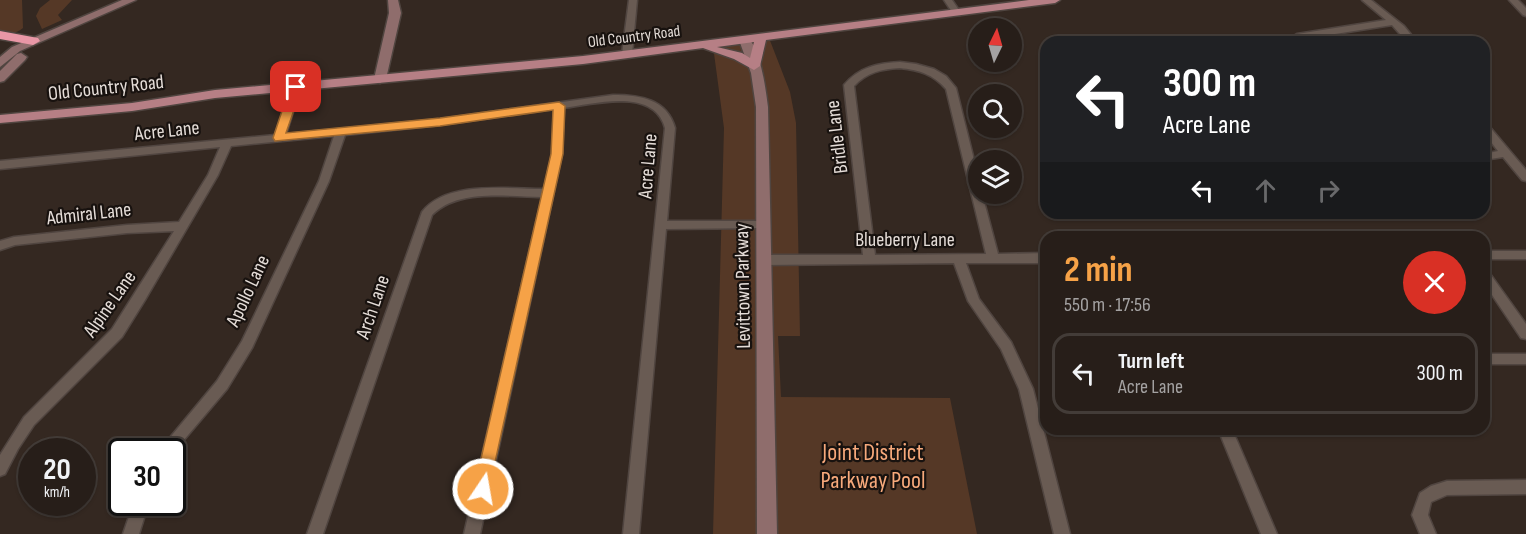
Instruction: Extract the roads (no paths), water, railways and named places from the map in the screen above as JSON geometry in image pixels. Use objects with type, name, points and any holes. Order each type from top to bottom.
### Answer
[{"type":"highway","points":[[0,35],[33,41]]},
{"type":"highway","points":[[0,45],[33,41]]},
{"type":"main road","name":"Old Country Road","points":[[0,119],[132,107],[215,94],[700,46],[1025,2],[1056,0]]},
{"type":"main road","points":[[700,46],[738,56],[754,66],[761,38]]},
{"type":"main road","name":"Old Country Road","points":[[0,109],[170,94],[215,94]]},
{"type":"street","points":[[0,63],[16,49],[131,0]]},
{"type":"street","points":[[381,79],[394,13],[393,0]]},
{"type":"street","points":[[627,54],[633,0]]},
{"type":"street","points":[[948,0],[957,13]]},
{"type":"street","points":[[1366,0],[1406,36]]},
{"type":"street","points":[[1513,0],[1526,13]]},
{"type":"street","points":[[1309,36],[1393,22]]},
{"type":"street","name":"Levittown Parkway","points":[[745,40],[754,66],[762,107],[767,534]]},
{"type":"street","points":[[0,78],[33,41]]},
{"type":"street","name":"Bridle Lane","points":[[870,260],[849,85],[855,76],[863,72],[909,65],[938,74],[951,88],[993,259]]},
{"type":"street","points":[[279,138],[296,87]]},
{"type":"street","name":"Acre Lane","points":[[0,165],[341,132],[613,98],[633,98],[645,101],[663,112],[670,128],[631,534]]},
{"type":"street","points":[[472,534],[557,154],[559,106]]},
{"type":"street","name":"Apollo Lane","points":[[177,438],[222,385],[247,344],[324,181],[341,132]]},
{"type":"street","points":[[1490,134],[1526,177]]},
{"type":"street","name":"Alpine Lane","points":[[0,469],[29,421],[117,333],[213,175],[227,143]]},
{"type":"street","points":[[1490,156],[1505,153]]},
{"type":"street","name":"Arch Lane","points":[[315,534],[420,231],[430,210],[442,201],[468,194],[548,194]]},
{"type":"street","points":[[660,225],[763,224]]},
{"type":"street","name":"Admiral Lane","points":[[0,246],[14,241],[183,226]]},
{"type":"street","points":[[1490,255],[1526,255]]},
{"type":"street","name":"Blueberry Lane","points":[[764,260],[1040,258]]},
{"type":"street","points":[[959,260],[974,301],[1006,346],[1026,389],[1062,534]]},
{"type":"street","points":[[1490,283],[1526,334]]},
{"type":"street","points":[[1490,359],[1526,359]]},
{"type":"street","points":[[1228,435],[1269,534]]},
{"type":"street","points":[[1428,534],[1420,515],[1425,498],[1436,491],[1447,488],[1526,487]]},
{"type":"street","points":[[131,534],[137,516]]},
{"type":"park label","name":"Joint District Parkway Pool","points":[[873,466]]}]
